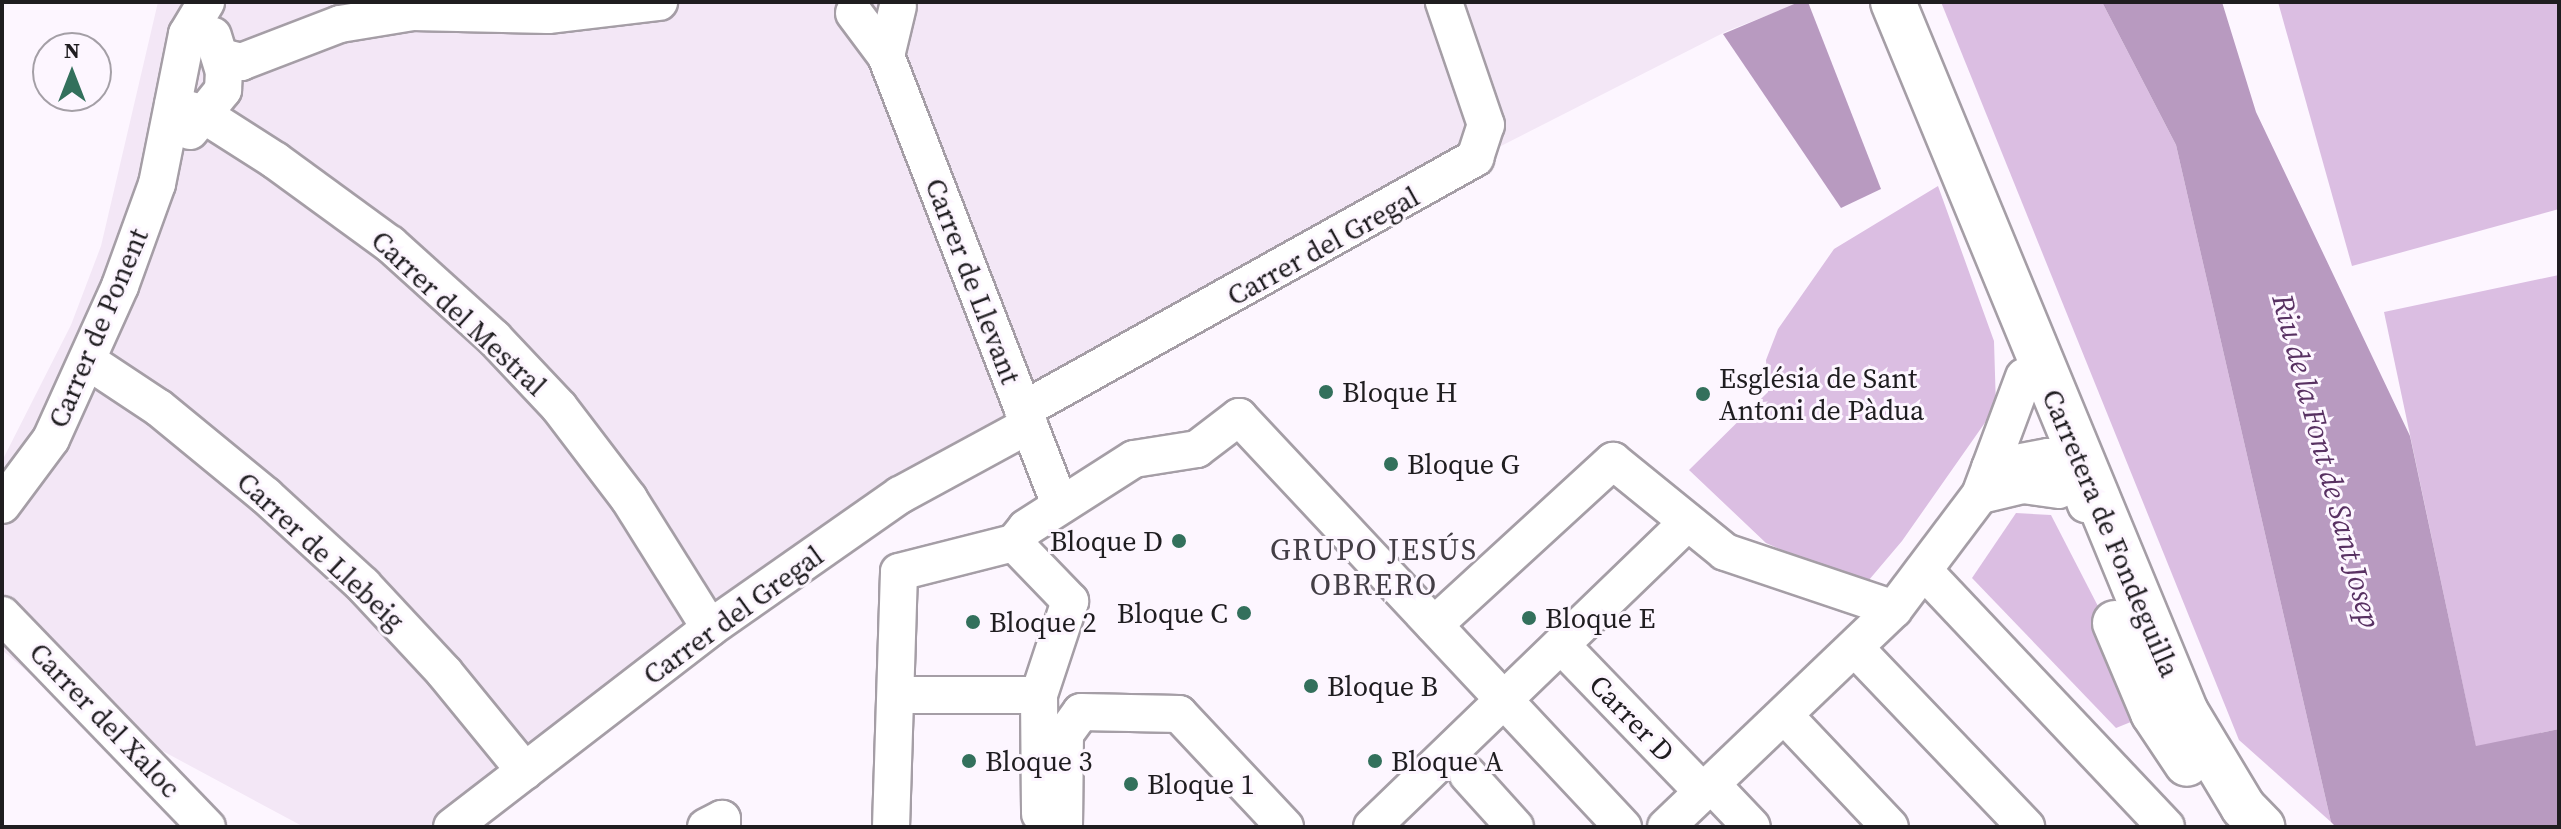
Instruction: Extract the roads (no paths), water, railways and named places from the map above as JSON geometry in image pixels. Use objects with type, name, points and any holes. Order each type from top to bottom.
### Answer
[{"type":"main road","name":"Carretera de Fondeguilla","points":[[1893,2],[1983,227],[2186,712],[2243,807],[2262,827]]},
{"type":"main road","name":"Carretera de Fondeguilla","points":[[1983,227],[2024,377],[2043,477],[2153,713],[2231,827]]},
{"type":"street","points":[[199,15],[207,83],[284,46],[340,24],[413,12],[548,15],[659,2]]},
{"type":"street","name":"Carrer del Gregal","points":[[452,827],[710,628],[900,495],[1026,417],[1475,158],[1486,125],[1444,2]]},
{"type":"street","points":[[842,7],[900,4],[886,56]]},
{"type":"street","name":"Carrer de Llevant","points":[[842,7],[886,56],[1060,505]]},
{"type":"street","name":"Carrer de Ponent","points":[[2,505],[51,439],[88,361],[157,184],[207,83]]},
{"type":"street","name":"Carrer del Mestral","points":[[207,83],[494,338],[565,415],[629,499],[710,628]]},
{"type":"street","name":"Carrer de Llebeig","points":[[88,361],[195,437],[352,575],[444,672],[525,771]]},
{"type":"street","points":[[1666,827],[1894,609],[1924,571],[1985,481],[2024,377]]},
{"type":"street","points":[[2043,477],[2060,413]]},
{"type":"street","points":[[891,827],[899,572],[1014,543],[1026,528],[1134,459],[1197,449],[1239,417],[1623,827]]},
{"type":"street","points":[[1434,625],[1613,461],[1686,524],[1725,552],[1894,609]]},
{"type":"street","points":[[1985,481],[2076,477],[2109,566],[2135,594]]},
{"type":"street","points":[[1389,821],[1504,700],[1686,524]]},
{"type":"street","points":[[1014,543],[1070,601],[1039,695],[1040,827]]},
{"type":"street","points":[[1924,571],[2160,825]]},
{"type":"street","name":"Carrer del Xaloc","points":[[2,615],[207,827]]},
{"type":"street","name":"Carrer D","points":[[1561,645],[1707,788],[1752,827]]},
{"type":"street","points":[[1855,648],[2026,827]]},
{"type":"street","points":[[897,695],[1039,695]]},
{"type":"street","points":[[1064,827],[1065,734],[1081,712],[1179,714],[1285,827]]},
{"type":"street","points":[[1784,715],[1890,827]]},
{"type":"street","points":[[1468,775],[1515,827]]},
{"type":"street","points":[[706,827],[722,819],[722,827]]},
{"type":"water","points":[[1799,2],[1808,2],[1881,189],[1841,208],[1723,34]]},
{"type":"water","name":"Riu de la Font de Sant Josep","points":[[2102,2],[2222,2],[2256,112],[2410,436],[2476,746],[2559,729],[2559,827],[2336,827],[2331,822],[2176,145]]},
{"type":"place","name":"Bloque H","points":[[1326,392]]},
{"type":"place","name":"Església de Sant Antoni de Pàdua","points":[[1703,394]]},
{"type":"place","name":"Bloque G","points":[[1391,464]]},
{"type":"place","name":"Bloque D","points":[[1179,541]]},
{"type":"place","name":"Bloque C","points":[[1244,613]]},
{"type":"place","name":"Bloque E","points":[[1529,618]]},
{"type":"place","name":"Bloque 2","points":[[973,622]]},
{"type":"place","name":"Bloque B","points":[[1311,686]]},
{"type":"place","name":"Bloque 3","points":[[969,761]]},
{"type":"place","name":"Bloque A","points":[[1375,761]]},
{"type":"place","name":"Bloque 1","points":[[1131,784]]},
{"type":"district","name":"GRUPO JESÚS OBRERO","points":[[1374,567]]}]
